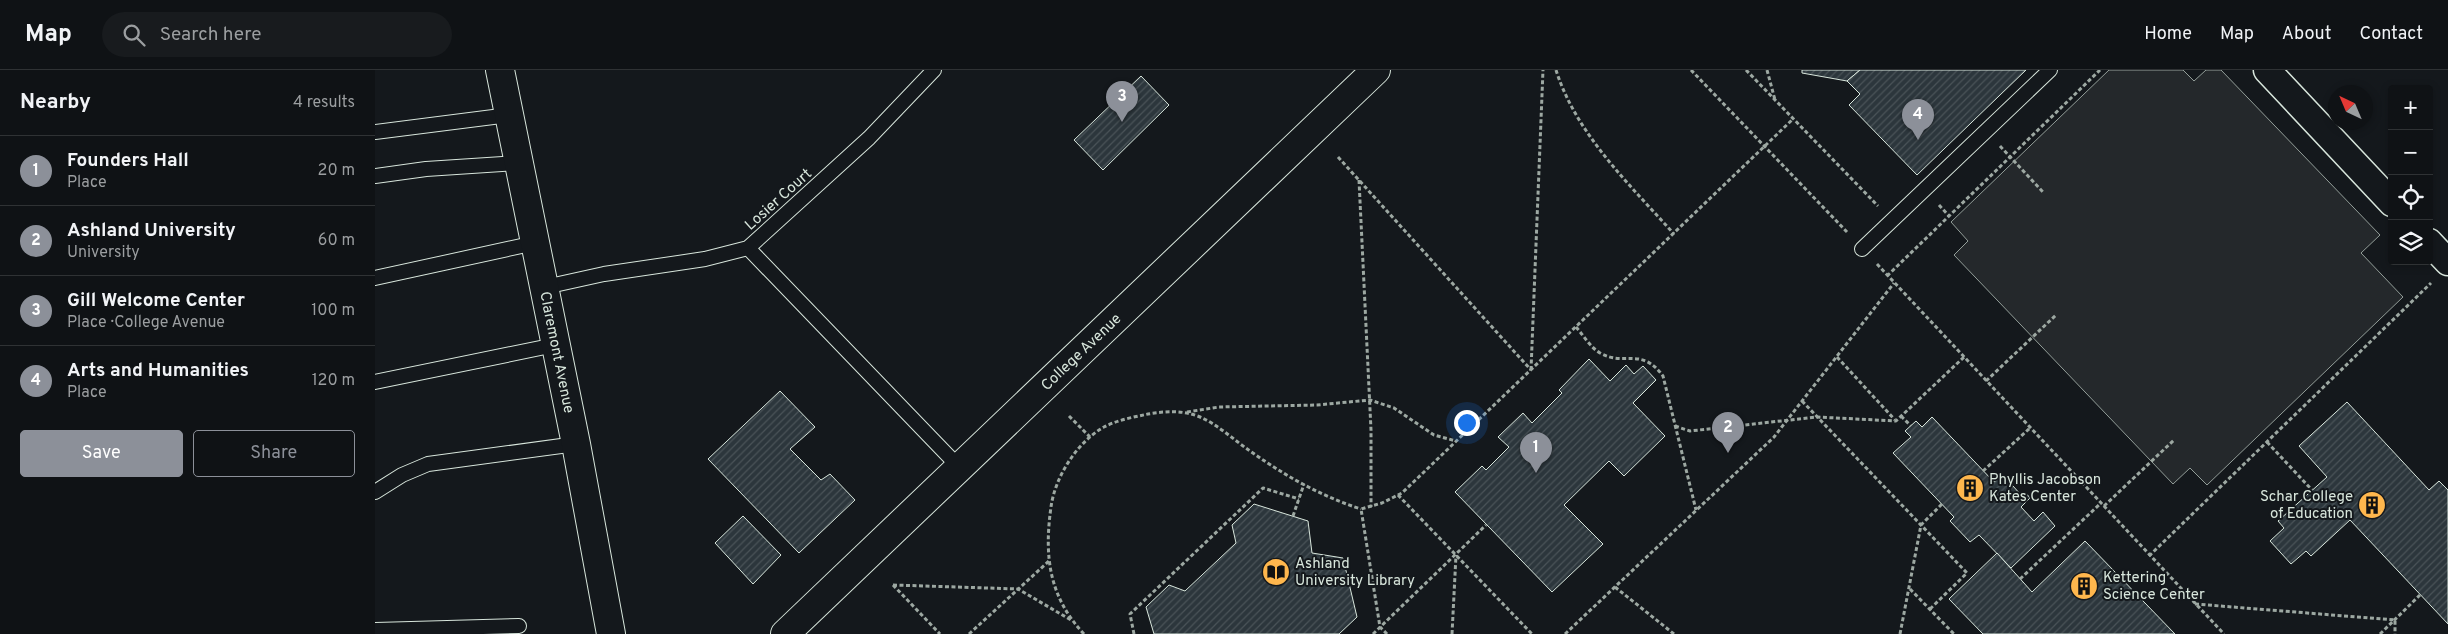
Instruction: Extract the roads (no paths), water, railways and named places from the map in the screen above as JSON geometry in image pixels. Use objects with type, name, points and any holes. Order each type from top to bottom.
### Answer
[{"type":"street","name":"Claremont Avenue","points":[[500,70],[576,444],[611,634]]},
{"type":"street","name":"College Avenue","points":[[785,634],[1376,70]]},
{"type":"street","points":[[2267,70],[2388,199]]},
{"type":"street","points":[[2433,251],[2441,270]]},
{"type":"lane","name":"Losier Court","points":[[545,287],[604,274],[705,259],[747,248],[869,138],[934,70]]},
{"type":"lane","points":[[1862,249],[2050,70]]},
{"type":"lane","points":[[375,132],[509,115]]},
{"type":"lane","points":[[375,176],[425,169],[519,163]]},
{"type":"lane","points":[[375,278],[535,243]]},
{"type":"lane","points":[[747,248],[960,468]]},
{"type":"lane","points":[[375,382],[555,345]]},
{"type":"lane","points":[[375,492],[402,475],[428,464],[576,444]]},
{"type":"lane","points":[[375,630],[519,626]]},
{"type":"place","name":"Gill Welcome Center","points":[[1122,122]]},
{"type":"place","name":"Arts and Humanities","points":[[1918,140]]},
{"type":"place","name":"Ashland University","points":[[1728,453]]},
{"type":"place","name":"Founders Hall","points":[[1536,473]]},
{"type":"place","name":"Phyllis Jacobson Kates Center","points":[[1970,488]]},
{"type":"place","name":"Schar College of Education","points":[[2372,505]]},
{"type":"place","name":"Ashland University Library","points":[[1276,572]]},
{"type":"place","name":"Kettering Science Center","points":[[2084,586]]}]
